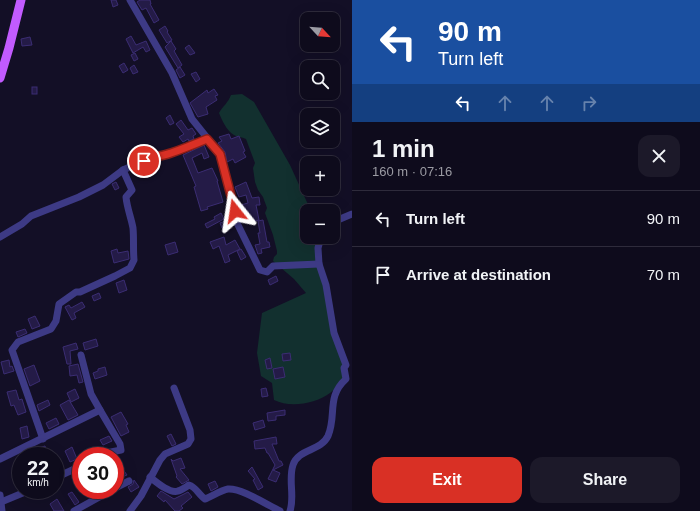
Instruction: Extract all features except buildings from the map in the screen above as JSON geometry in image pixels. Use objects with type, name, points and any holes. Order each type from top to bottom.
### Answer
[{"type":"main road","points":[[0,78],[21,0]]},
{"type":"street","points":[[130,0],[172,73],[192,119],[220,154],[238,225],[260,270],[267,272],[273,266],[319,264]]},
{"type":"street","points":[[0,237],[22,224],[31,216],[79,197],[103,185],[123,170],[154,156],[169,154],[207,139]]},
{"type":"street","points":[[42,439],[12,350],[18,342],[51,329],[56,321],[59,304],[76,292],[80,292],[116,276],[130,268],[134,260],[134,237],[132,221],[126,206],[126,197],[132,190],[123,170]]},
{"type":"street","points":[[340,219],[352,214]]},
{"type":"street","points":[[290,511],[292,506],[291,479],[293,465],[298,456],[320,445],[327,437],[335,394],[340,384],[346,378],[344,368],[346,365],[334,333],[326,285],[319,264],[319,244]]},
{"type":"street","points":[[82,356],[92,394],[120,444],[120,447]]},
{"type":"street","points":[[344,368],[352,364]]},
{"type":"street","points":[[130,511],[141,496],[164,454],[188,444],[191,439],[190,430],[174,388]]},
{"type":"street","points":[[0,459],[100,410]]},
{"type":"street","points":[[150,478],[173,492],[189,485],[192,486],[205,499],[227,489],[235,489],[280,511]]},
{"type":"street","points":[[124,484],[129,481]]},
{"type":"street","points":[[2,511],[1,499],[12,496]]},
{"type":"street","points":[[74,511],[96,499]]},
{"type":"green space","points":[[242,94],[254,102],[290,165],[300,187],[300,196],[304,196],[308,204],[300,204],[300,244],[317,244],[316,249],[345,365],[344,377],[334,390],[324,397],[302,404],[287,404],[274,400],[272,383],[261,376],[257,353],[262,313],[306,293],[294,279],[273,261],[277,251],[265,213],[267,208],[255,182],[253,168],[255,163],[246,139],[235,136],[231,133],[219,113],[231,95]]},
{"type":"route","points":[[144,161],[154,156],[169,154],[207,139],[220,154],[235,211]]}]
